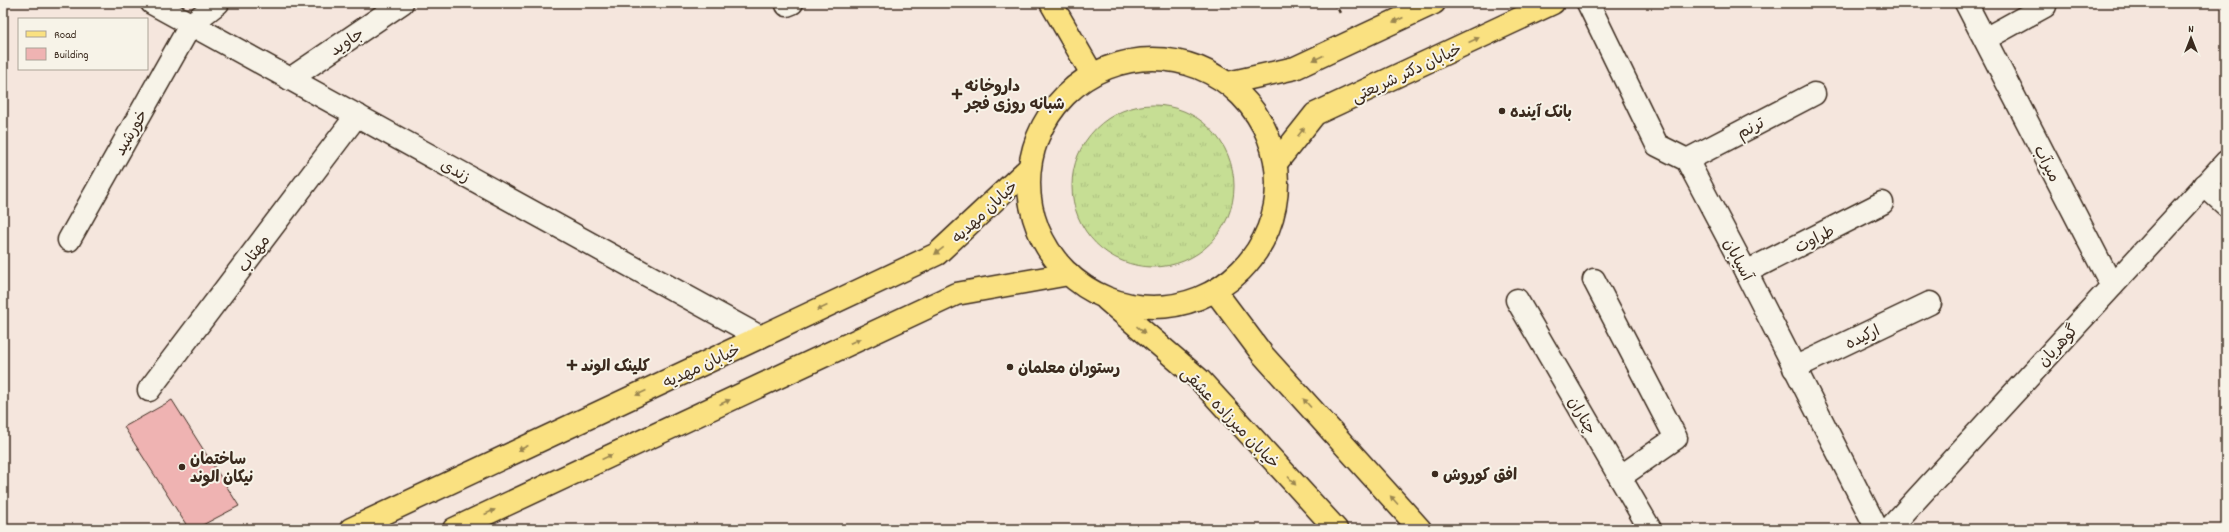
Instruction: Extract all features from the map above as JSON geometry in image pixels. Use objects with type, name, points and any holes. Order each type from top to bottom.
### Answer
[{"type":"main road","points":[[1051,3],[1092,74]]},
{"type":"main road","points":[[1228,83],[1295,68],[1434,3]]},
{"type":"main road","name":"خیابان دکتر شریعتی","points":[[1277,162],[1315,114],[1553,3]]},
{"type":"main road","points":[[1161,58],[1196,66],[1228,83],[1251,105],[1267,132],[1277,162],[1277,200],[1266,236],[1244,267],[1215,291],[1178,305],[1139,306],[1101,296],[1069,274],[1044,244],[1031,207],[1029,168],[1040,131],[1062,98],[1092,74],[1125,62],[1161,58]]},
{"type":"main road","name":"خیابان مهدیه","points":[[351,529],[937,254],[1029,168]]},
{"type":"main road","points":[[454,529],[956,294],[1069,274]]},
{"type":"main road","points":[[1215,291],[1264,354],[1420,529]]},
{"type":"main road","name":"خیابان میرزاده عشقی","points":[[1101,296],[1200,380],[1336,529]]},
{"type":"street","name":"زندی","points":[[152,3],[760,337]]},
{"type":"street","points":[[191,24],[218,3]]},
{"type":"street","name":"جاوید","points":[[290,79],[402,3]]},
{"type":"street","points":[[1588,3],[1657,145],[1687,160]]},
{"type":"street","name":"میرآب","points":[[1966,3],[2112,286]]},
{"type":"street","points":[[1984,39],[2045,6]]},
{"type":"street","name":"خورشید","points":[[69,240],[191,24]]},
{"type":"street","name":"ترنم","points":[[1687,160],[1814,94]]},
{"type":"street","name":"مهتاب","points":[[149,390],[357,116]]},
{"type":"street","name":"آسیابان","points":[[1687,160],[1877,529]]},
{"type":"street","name":"گوهریان","points":[[1889,529],[2226,162]]},
{"type":"street","points":[[2204,185],[2226,205]]},
{"type":"street","name":"طراوت","points":[[1746,272],[1882,203]]},
{"type":"street","points":[[1594,280],[1676,438],[1620,477]]},
{"type":"street","name":"چناران","points":[[1517,300],[1650,529]]},
{"type":"street","name":"ارکیده","points":[[1794,368],[1930,304]]},
{"type":"green space","points":[[1153,105],[1184,111],[1204,123],[1216,135],[1228,155],[1234,186],[1228,217],[1216,237],[1204,249],[1184,261],[1153,267],[1122,261],[1102,249],[1090,237],[1078,217],[1072,186],[1078,155],[1090,135],[1102,123],[1122,111]]},
{"type":"building","name":"ساختمان نیکان الوند","points":[[172,400],[239,506],[195,529],[189,529],[124,427]]},
{"type":"place","name":"داروخانه شبانه روزی فجر","points":[[957,94]]},
{"type":"place","name":"بانک آینده","points":[[1502,111]]},
{"type":"place","name":"کلینک الوند","points":[[572,365]]},
{"type":"place","name":"رستوران معلمان","points":[[1010,367]]},
{"type":"place","name":"ساختمان نیکان الوند","points":[[182,467]]},
{"type":"place","name":"افق کوروش","points":[[1435,474]]}]
